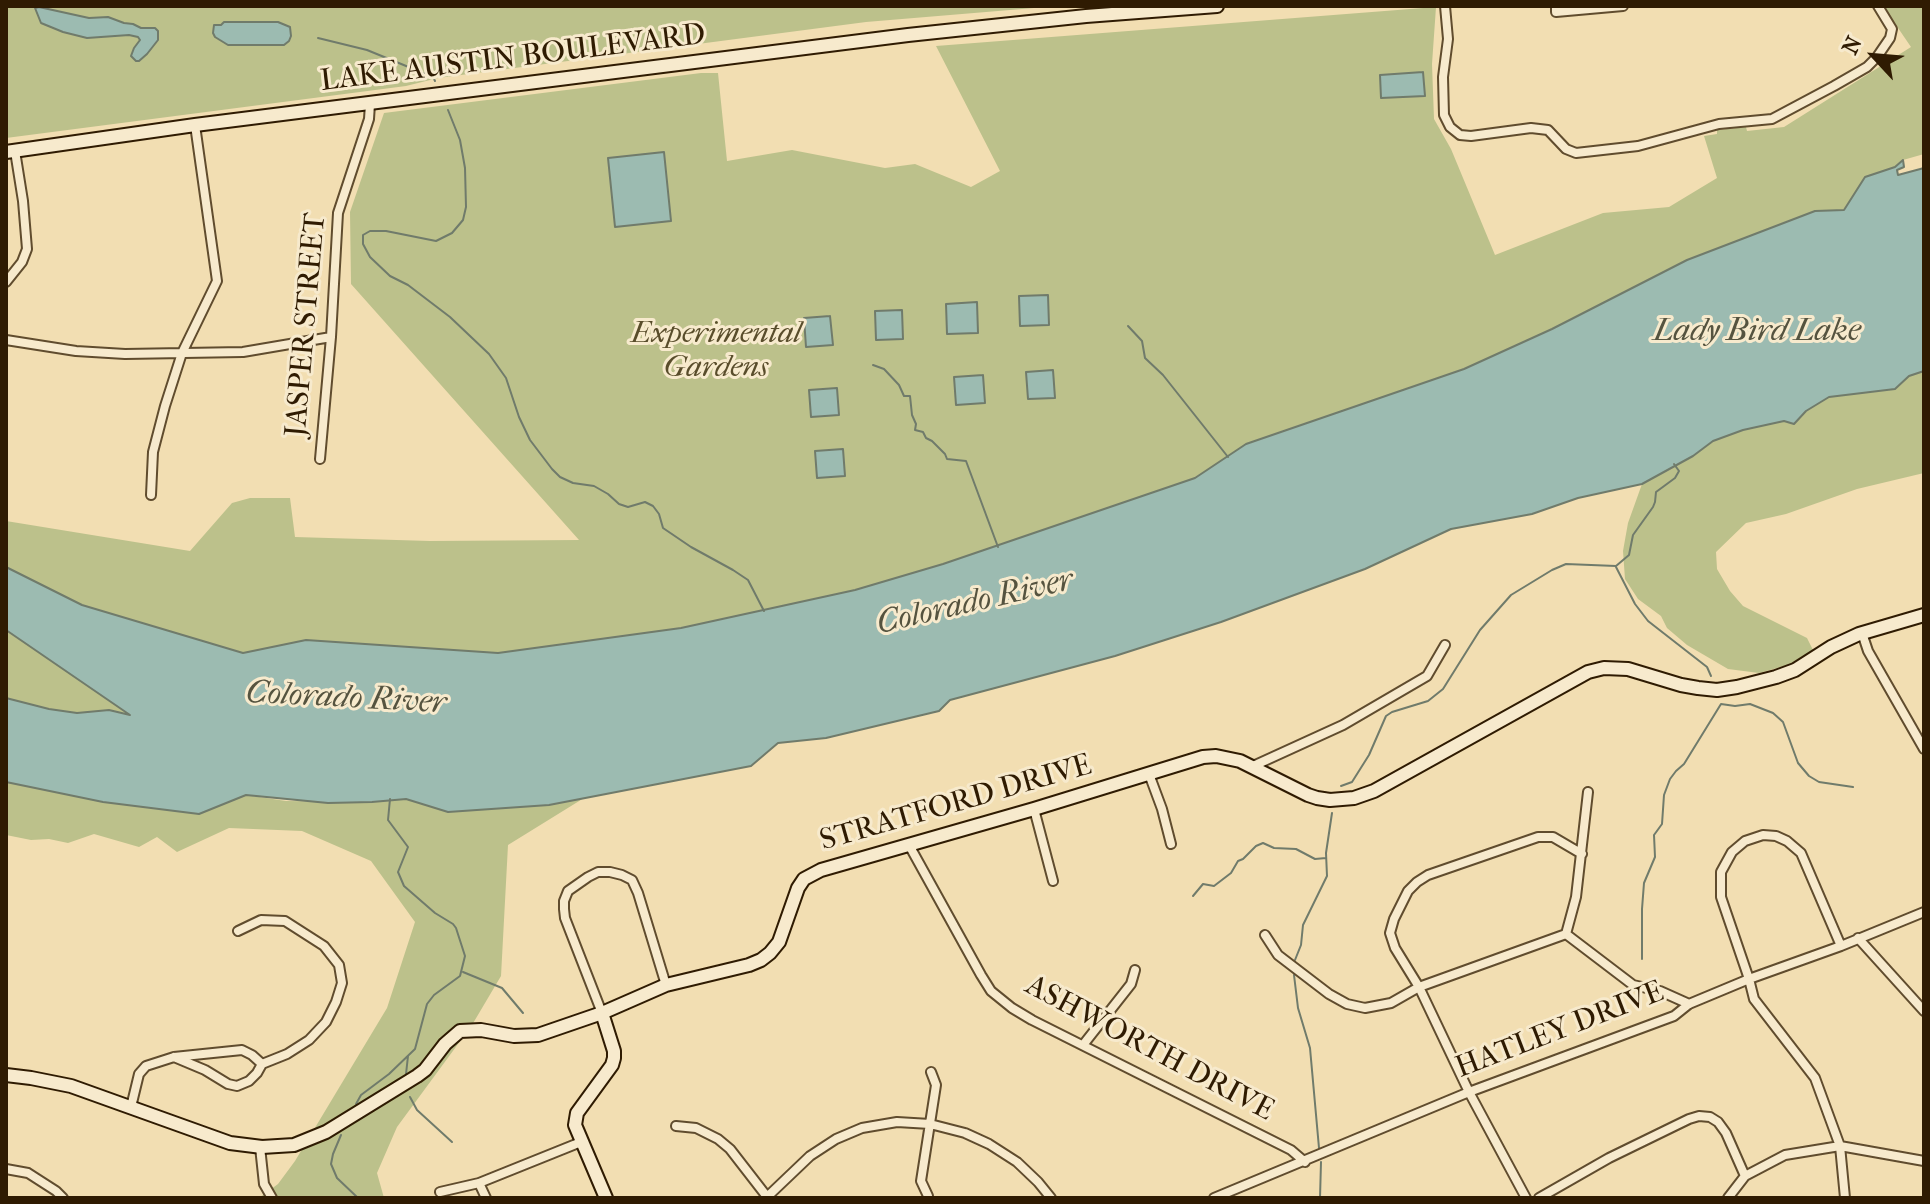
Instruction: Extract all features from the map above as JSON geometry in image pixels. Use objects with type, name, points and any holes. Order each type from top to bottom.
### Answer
[{"type":"street","name":"LAKE AUSTIN BOULEVARD","points":[[10,152],[195,125],[1085,11],[1214,6]]},
{"type":"street","points":[[1445,6],[1448,39],[1443,77],[1444,115],[1450,127],[1460,135],[1471,136],[1531,128],[1548,130],[1566,149],[1576,153],[1625,149],[1719,124],[1772,119],[1867,67],[1883,49],[1892,29],[1878,6]]},
{"type":"street","points":[[1556,6],[1556,12],[1623,6]]},
{"type":"street","name":"JASPER STREET","points":[[320,459],[338,213],[368,121],[370,104]]},
{"type":"street","points":[[151,495],[153,452],[165,406],[182,353],[217,281],[195,125]]},
{"type":"street","points":[[6,282],[22,262],[27,249],[23,201],[10,152]]},
{"type":"street","points":[[6,340],[76,351],[125,354],[243,352],[331,337]]},
{"type":"street","name":"STRATFORD DRIVE","points":[[6,1075],[71,1086],[216,1139],[245,1146],[294,1145],[326,1132],[417,1076],[460,1031],[538,1035],[602,1013],[666,985],[761,960],[779,942],[793,899],[804,879],[821,870],[1203,757],[1228,758],[1308,795],[1330,800],[1354,798],[1374,791],[1588,672],[1604,668],[1628,669],[1698,688],[1717,690],[1737,687],[1795,670],[1831,647],[1862,633],[1924,615]]},
{"type":"street","points":[[1862,633],[1868,651],[1923,747]]},
{"type":"street","points":[[1251,767],[1343,725],[1427,676],[1445,645]]},
{"type":"street","points":[[1149,774],[1171,844]]},
{"type":"street","points":[[1566,934],[1576,897],[1588,792]]},
{"type":"street","points":[[1034,809],[1053,881]]},
{"type":"street","points":[[1841,946],[1801,853],[1787,841],[1763,835],[1745,841],[1732,852],[1721,872],[1721,897],[1754,999],[1815,1078],[1840,1146],[1845,1198]]},
{"type":"street","points":[[1526,1198],[1469,1092],[1419,987],[1395,948],[1390,933],[1408,891],[1428,875],[1538,837],[1553,837],[1582,854]]},
{"type":"street","name":"ASHWORTH DRIVE","points":[[909,845],[991,991],[1012,1008],[1291,1150],[1305,1162]]},
{"type":"street","points":[[606,1198],[575,1125],[577,1113],[612,1065],[614,1051],[565,918],[564,901],[568,891],[598,872],[622,875],[632,880],[666,985]]},
{"type":"street","name":"HATLEY DRIVE","points":[[1214,1198],[1231,1195],[1469,1092],[1674,1016],[1689,1004],[1749,979],[1924,912]]},
{"type":"street","points":[[174,1057],[237,1086],[249,1081],[262,1064],[287,1054],[309,1040],[326,1022],[342,983],[339,965],[324,946],[285,921],[261,920],[238,931]]},
{"type":"street","points":[[1265,935],[1278,955],[1329,994],[1347,1004],[1365,1008],[1391,1003],[1419,987],[1566,934]]},
{"type":"street","points":[[1566,934],[1633,985],[1671,994],[1689,1004]]},
{"type":"street","points":[[1858,938],[1924,1011]]},
{"type":"street","points":[[1083,1045],[1131,984],[1135,970]]},
{"type":"street","points":[[131,1107],[139,1074],[146,1066],[174,1057],[242,1050],[262,1064]]},
{"type":"street","points":[[928,1196],[921,1181],[936,1085],[931,1072]]},
{"type":"street","points":[[1539,1198],[1609,1158],[1699,1116],[1718,1122],[1745,1176]]},
{"type":"street","points":[[676,1126],[696,1128],[718,1139],[730,1149],[768,1197],[810,1156],[836,1139],[862,1128],[897,1122],[930,1124],[965,1133],[989,1144],[1017,1162],[1051,1198]]},
{"type":"street","points":[[440,1192],[479,1183],[581,1142]]},
{"type":"street","points":[[1728,1198],[1745,1176],[1785,1155],[1840,1146],[1924,1161]]},
{"type":"street","points":[[260,1147],[264,1184],[272,1198]]},
{"type":"street","points":[[6,1169],[28,1173],[63,1198]]},
{"type":"street","points":[[479,1183],[486,1198]]},
{"type":"green space","points":[[6,6],[1058,6],[866,22],[6,138]]},
{"type":"green space","name":"Experimental Gardens","points":[[1883,6],[1924,6],[1924,154],[1865,177],[1844,210],[1814,211],[1687,260],[1552,329],[1464,369],[1246,444],[1195,478],[943,564],[858,589],[681,628],[498,653],[306,640],[243,653],[82,605],[6,567],[6,521],[190,551],[232,503],[250,498],[290,498],[295,537],[430,541],[579,540],[351,284],[350,212],[384,113],[718,73],[727,161],[792,150],[885,168],[915,164],[971,187],[1000,171],[936,46],[1436,7],[1432,64],[1434,119],[1451,149],[1495,255],[1603,213],[1669,207],[1717,178],[1704,136],[1717,134],[1717,130],[1784,127],[1911,47]]},
{"type":"green space","points":[[1924,371],[1924,473],[1857,489],[1786,514],[1746,523],[1716,552],[1717,569],[1743,606],[1807,638],[1813,650],[1788,665],[1759,673],[1728,669],[1687,645],[1667,628],[1661,616],[1638,599],[1625,579],[1623,551],[1628,523],[1642,484],[1693,456],[1713,441],[1743,430],[1784,421],[1794,423],[1806,411],[1829,397],[1895,389],[1909,376]]},
{"type":"green space","points":[[6,630],[132,716],[109,710],[77,713],[49,709],[6,698]]},
{"type":"green space","points":[[6,782],[103,802],[199,814],[246,795],[286,801],[372,802],[406,799],[448,812],[549,805],[584,798],[508,845],[501,976],[472,1025],[397,1127],[377,1173],[384,1198],[259,1198],[278,1184],[295,1161],[387,1008],[415,922],[371,861],[302,831],[229,828],[177,852],[157,837],[139,847],[94,834],[68,843],[6,835]]},
{"type":"water","points":[[35,8],[89,18],[108,17],[141,28],[155,28],[158,40],[147,54],[136,61],[131,56],[140,40],[138,37],[87,38],[63,32],[41,23]]},
{"type":"water","points":[[224,22],[278,22],[290,27],[291,36],[284,45],[228,45],[213,33],[214,25]]},
{"type":"water","points":[[1423,72],[1425,96],[1381,98],[1380,75]]},
{"type":"water","points":[[664,152],[671,221],[615,227],[608,158]]},
{"type":"water","name":"Lady Bird Lake","points":[[1903,160],[1904,167],[1897,170],[1898,175],[1924,168],[1924,371],[1909,376],[1895,389],[1829,397],[1806,411],[1794,424],[1784,421],[1743,430],[1713,441],[1693,456],[1642,484],[1578,498],[1532,514],[1451,529],[1365,569],[1221,622],[1115,656],[950,700],[939,711],[826,738],[778,743],[751,766],[549,805],[448,812],[406,799],[328,803],[246,795],[199,814],[103,802],[6,782],[6,698],[77,713],[109,710],[130,715],[6,630],[6,567],[82,605],[243,653],[306,640],[498,653],[681,628],[855,590],[943,564],[1195,478],[1246,444],[1464,369],[1552,329],[1687,260],[1815,211],[1844,210],[1865,177],[1895,167]]},
{"type":"water","points":[[1048,295],[1049,325],[1020,326],[1019,296]]},
{"type":"water","points":[[977,302],[978,333],[947,334],[946,304]]},
{"type":"water","points":[[902,310],[903,339],[876,340],[875,311]]},
{"type":"water","points":[[830,316],[833,345],[806,347],[804,318]]},
{"type":"water","points":[[1053,370],[1055,398],[1028,399],[1026,372]]},
{"type":"water","points":[[983,375],[985,403],[956,405],[954,377]]},
{"type":"water","points":[[837,388],[839,415],[811,417],[809,390]]},
{"type":"water","points":[[843,449],[845,476],[817,478],[815,451]]},
{"type":"waterway","points":[[318,38],[367,50],[433,77],[435,81]]},
{"type":"waterway","points":[[448,110],[460,140],[465,168],[466,207],[463,220],[452,233],[436,241],[370,231],[363,235],[363,244],[370,257],[390,276],[408,285],[450,317],[489,354],[506,378],[530,440],[560,477],[573,483],[594,486],[628,507],[645,502],[653,506],[663,528],[748,580],[764,611]]},
{"type":"waterway","points":[[1128,326],[1142,341],[1145,358],[1163,375],[1228,457]]},
{"type":"waterway","points":[[873,365],[884,369],[899,385],[904,396],[910,396],[915,430],[923,432],[947,459],[966,461],[998,547]]},
{"type":"waterway","points":[[1341,786],[1352,782],[1369,755],[1386,716],[1428,701],[1443,689],[1480,630],[1511,595],[1566,564],[1616,566],[1629,555],[1633,535],[1653,507],[1656,492],[1675,478],[1679,471],[1674,464]]},
{"type":"waterway","points":[[1616,567],[1635,604],[1648,621],[1707,667],[1711,676]]},
{"type":"waterway","points":[[1642,959],[1644,883],[1655,857],[1654,835],[1662,824],[1664,795],[1670,779],[1684,764],[1721,704],[1750,704],[1773,713],[1783,722],[1798,763],[1809,776],[1819,782],[1853,787]]},
{"type":"waterway","points":[[356,1104],[361,1095],[415,1049],[427,1004],[460,976],[465,956],[453,924],[404,886],[398,872],[408,847],[388,820],[390,799]]},
{"type":"waterway","points":[[1295,960],[1301,945],[1303,925],[1327,876],[1326,853],[1332,813]]},
{"type":"waterway","points":[[1193,896],[1203,884],[1214,886],[1231,873],[1238,861],[1263,843],[1274,848],[1296,849],[1315,859],[1326,858]]},
{"type":"waterway","points":[[463,972],[502,988],[523,1013]]},
{"type":"waterway","points":[[1294,975],[1298,1008],[1310,1048],[1319,1148]]},
{"type":"waterway","points":[[406,1074],[408,1056]]},
{"type":"waterway","points":[[410,1097],[417,1110],[452,1142]]},
{"type":"waterway","points":[[341,1135],[331,1164],[337,1178],[358,1198]]},
{"type":"waterway","points":[[1320,1198],[1321,1162]]},
{"type":"water label","name":"Colorado River","points":[[975,603]]},
{"type":"water label","name":"Colorado River","points":[[346,699]]}]
